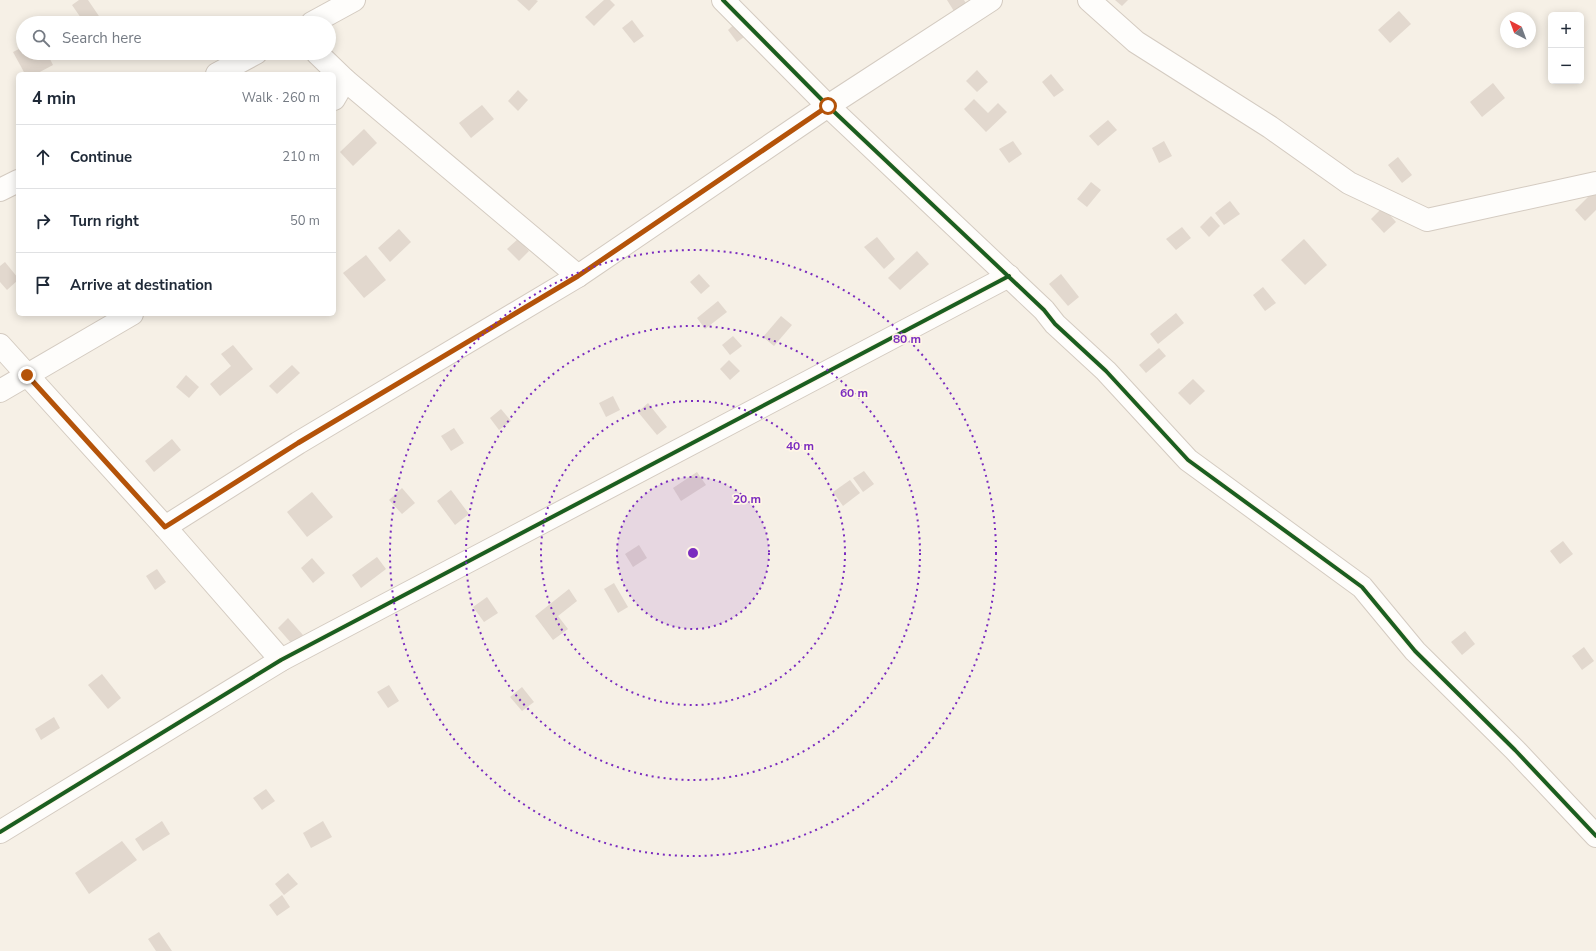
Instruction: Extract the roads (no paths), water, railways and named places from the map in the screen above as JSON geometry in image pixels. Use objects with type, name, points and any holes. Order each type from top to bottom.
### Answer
[{"type":"street","points":[[325,16],[354,0]]},
{"type":"street","points":[[723,0],[828,106],[1009,276],[1044,310],[1055,324],[1106,371],[1188,460],[1362,587],[1415,652],[1515,750],[1596,836]]},
{"type":"street","points":[[165,527],[298,443],[578,276],[828,106],[991,0]]},
{"type":"street","points":[[1089,0],[1136,42],[1207,89],[1270,127],[1349,184],[1427,220],[1596,183]]},
{"type":"street","points":[[221,72],[243,60]]},
{"type":"street","points":[[325,60],[346,80],[578,276]]},
{"type":"street","points":[[336,96],[346,80]]},
{"type":"street","points":[[0,190],[16,182]]},
{"type":"street","points":[[0,832],[281,660],[1009,276]]},
{"type":"street","points":[[0,391],[129,316]]},
{"type":"street","points":[[0,345],[165,527],[281,660]]}]
